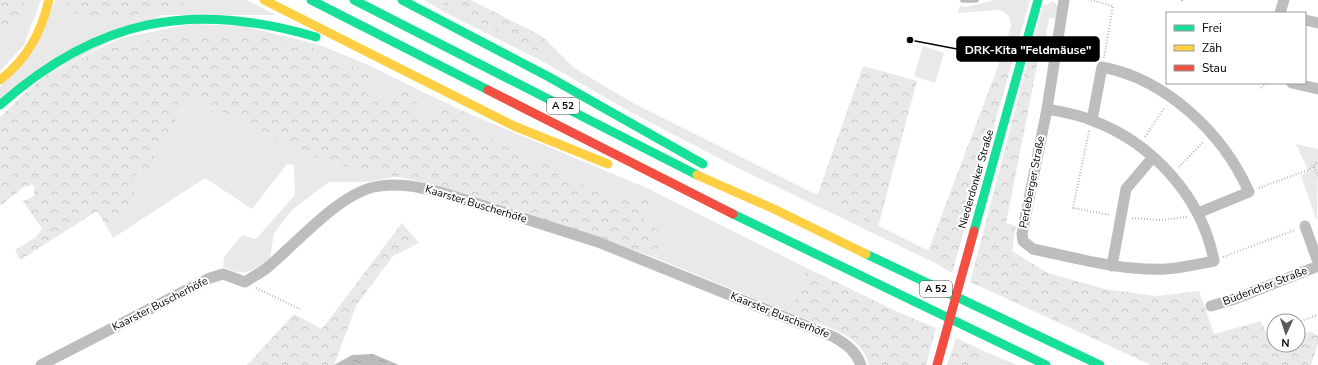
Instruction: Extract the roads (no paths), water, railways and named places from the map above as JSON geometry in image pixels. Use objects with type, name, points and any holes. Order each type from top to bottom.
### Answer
[{"type":"main road","points":[[0,80],[19,64],[29,51],[40,28],[50,0]]},
{"type":"main road","points":[[264,0],[514,126],[617,168]]},
{"type":"main road","name":"A 52","points":[[311,0],[693,194],[1046,365]]},
{"type":"main road","name":"A 52","points":[[354,0],[693,173],[774,209],[941,291],[1100,365]]},
{"type":"main road","points":[[402,0],[432,14]]},
{"type":"main road","points":[[408,0],[549,77],[713,170],[774,209]]},
{"type":"main road","name":"Niederdonker Straße","points":[[937,365],[1038,0]]},
{"type":"main road","points":[[0,105],[41,69],[67,53],[98,38],[162,19],[190,16],[244,18],[270,24],[299,32],[390,64]]},
{"type":"main road","points":[[631,173],[693,194]]},
{"type":"street","name":"Perleberger Straße","points":[[1064,0],[1047,109],[1022,234],[1023,241],[1033,249],[1112,266],[1166,269],[1185,267],[1214,260],[1210,243],[1198,213]]},
{"type":"street","points":[[1280,12],[1284,0]]},
{"type":"street","points":[[1306,20],[1318,23]]},
{"type":"street","points":[[1047,109],[1092,120],[1122,135],[1139,146],[1153,157],[1171,175],[1198,213],[1249,192],[1235,165],[1211,134],[1172,98],[1131,75],[1102,67],[1092,120]]},
{"type":"street","points":[[1296,84],[1318,89]]},
{"type":"street","points":[[1112,266],[1126,189],[1153,157]]},
{"type":"street","name":"Kaarster Buscherhöfe","points":[[41,365],[210,278],[223,274],[245,282],[266,269],[340,204],[355,194],[374,187],[394,184],[415,186],[440,192],[598,242],[655,264],[834,336],[847,344],[858,356],[861,365]]},
{"type":"street","name":"Büdericher Straße","points":[[1305,226],[1318,262]]},
{"type":"street","name":"Büdericher Straße","points":[[1211,306],[1235,299],[1318,266]]},
{"type":"lane","points":[[963,0],[976,0]]},
{"type":"water","points":[[373,354],[399,365],[334,365],[352,355]]},
{"type":"place","name":"DRK-Kita \"Feldmäuse\"","points":[[910,40]]}]
